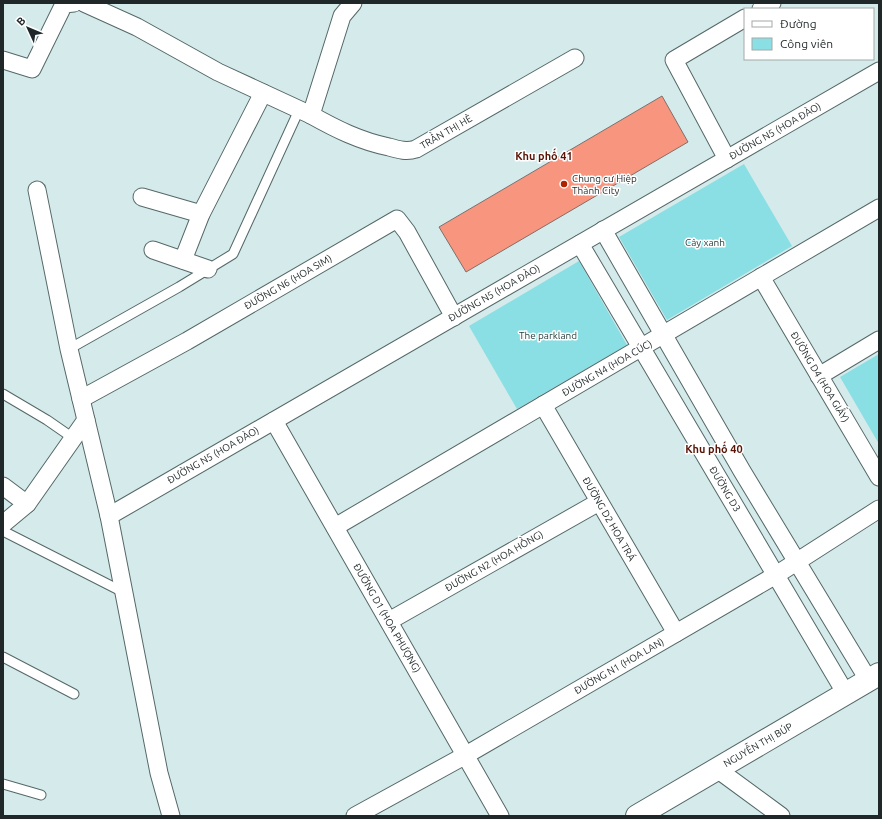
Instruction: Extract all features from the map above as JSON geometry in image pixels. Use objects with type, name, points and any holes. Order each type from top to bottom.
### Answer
[{"type":"street","points":[[3,60],[32,69],[64,4],[74,3]]},
{"type":"street","name":"TRẦN THỊ HÈ","points":[[84,3],[136,27],[218,72],[349,135],[364,141],[404,151],[412,151],[575,58]]},
{"type":"street","points":[[305,113],[342,16],[353,3]]},
{"type":"street","points":[[763,8],[772,3]]},
{"type":"street","points":[[727,159],[674,60],[744,19]]},
{"type":"street","name":"ĐƯỜNG N5 (HOA ĐÀO)","points":[[109,516],[879,71]]},
{"type":"street","points":[[183,260],[201,214],[263,93]]},
{"type":"street","points":[[37,190],[69,349],[109,516],[159,773],[171,816]]},
{"type":"street","points":[[142,197],[201,214]]},
{"type":"street","name":"ĐƯỜNG N4 (HOA CÚC)","points":[[335,527],[879,208]]},
{"type":"street","name":"ĐƯỜNG N6 (HOA SIM)","points":[[81,399],[187,341],[396,219],[407,232],[454,317]]},
{"type":"street","points":[[603,230],[797,562],[874,678]]},
{"type":"street","name":"ĐƯỜNG D3","points":[[580,244],[846,694]]},
{"type":"street","points":[[153,250],[208,269]]},
{"type":"street","name":"ĐƯỜNG D4 (HOA GIẤY)","points":[[761,277],[879,477]]},
{"type":"street","points":[[820,376],[879,340]]},
{"type":"street","name":"ĐƯỜNG D2 HOA TRÁ","points":[[543,405],[676,633]]},
{"type":"street","points":[[3,524],[27,504],[86,420]]},
{"type":"street","name":"ĐƯỜNG D1 (HOA PHƯỢNG)","points":[[274,421],[500,816]]},
{"type":"street","points":[[3,486],[27,504]]},
{"type":"street","name":"ĐƯỜNG N2 (HOA HỒNG)","points":[[389,621],[600,502]]},
{"type":"street","name":"ĐƯỜNG N1 (HOA LAN)","points":[[355,816],[466,755],[776,575],[879,509]]},
{"type":"street","name":"NGUYỄN THỊ BÚP","points":[[637,816],[874,678]]},
{"type":"street","points":[[717,769],[779,815]]},
{"type":"lane","points":[[69,349],[179,287],[233,254],[305,113]]},
{"type":"lane","points":[[3,394],[47,420],[73,438]]},
{"type":"lane","points":[[3,531],[123,592]]},
{"type":"lane","points":[[3,657],[74,694]]},
{"type":"lane","points":[[3,784],[41,795]]},
{"type":"green space","name":"Cây xanh","points":[[744,164],[792,246],[667,320],[619,237]]},
{"type":"green space","name":"The parkland","points":[[579,261],[627,345],[517,409],[469,326]]},
{"type":"green space","points":[[879,354],[879,444],[840,377]]},
{"type":"building","name":"Chung cư Hiệp Thành City","points":[[662,96],[688,142],[466,272],[439,227]]},
{"type":"place","name":"Chung cư Hiệp Thành City","points":[[564,184]]},
{"type":"district","name":"Khu phố 41","points":[[544,156]]},
{"type":"district","name":"Khu phố 40","points":[[714,449]]}]
